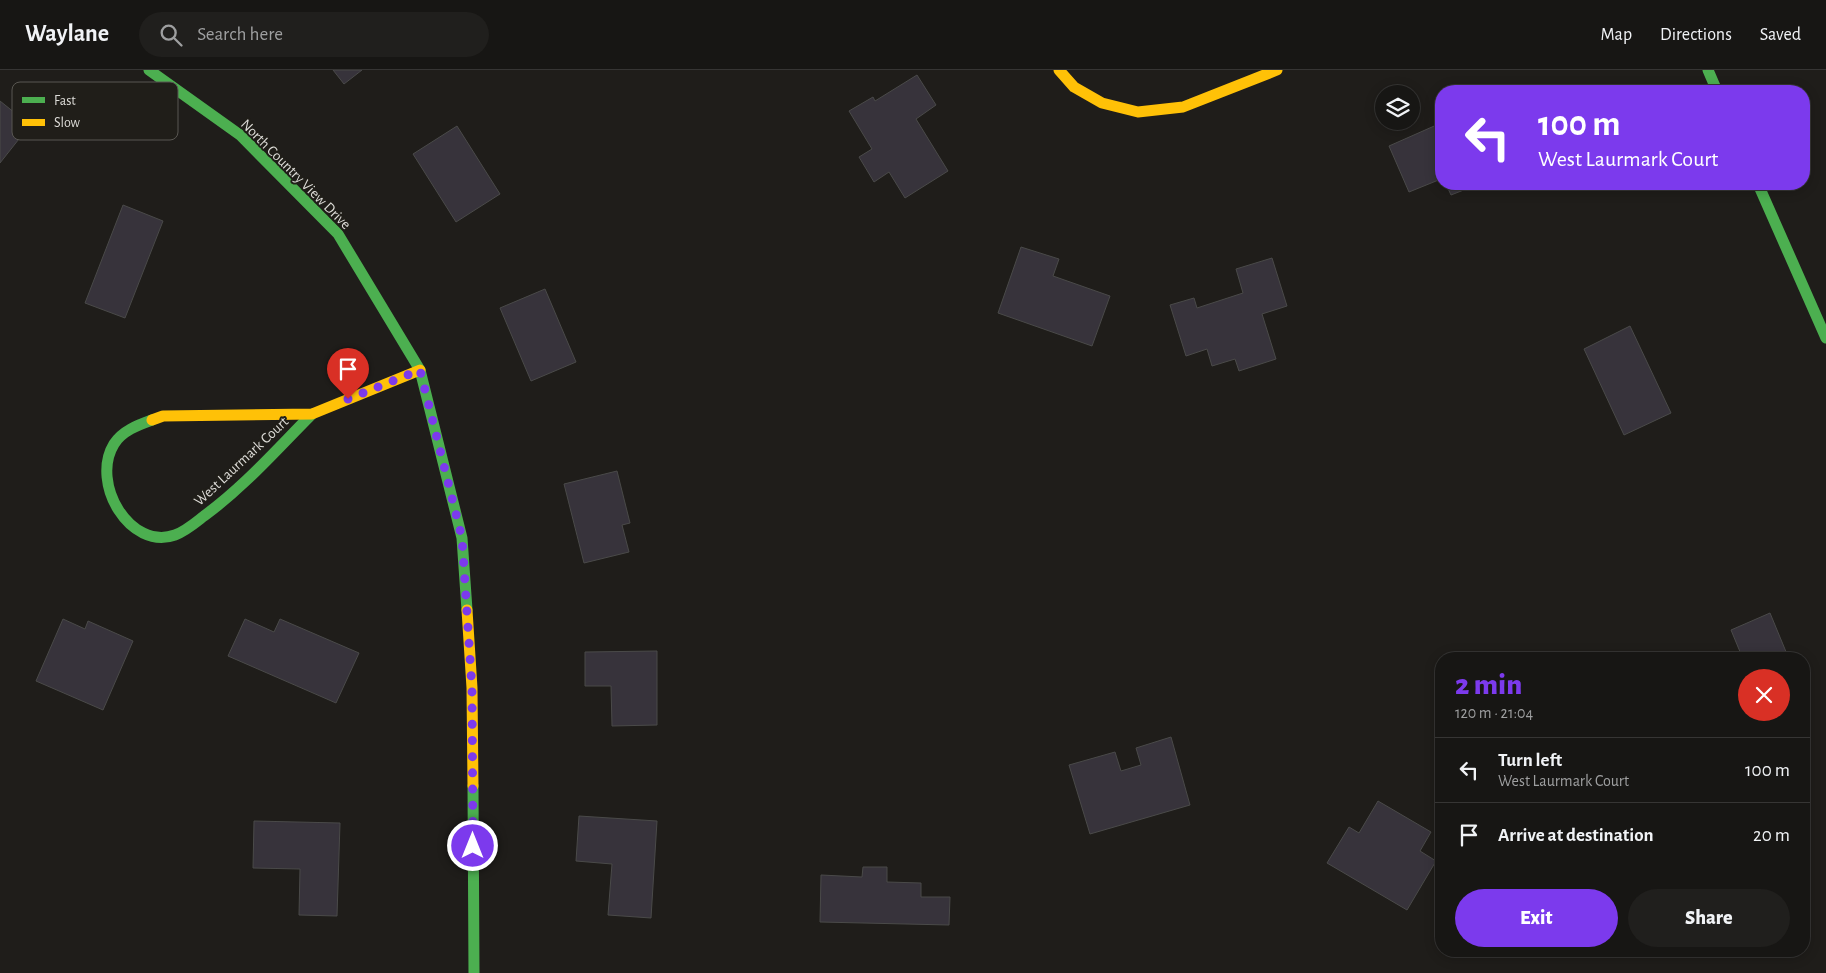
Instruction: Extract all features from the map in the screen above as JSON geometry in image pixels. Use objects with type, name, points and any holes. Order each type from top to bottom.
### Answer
[{"type":"street","name":"North Country View Drive","points":[[149,70],[166,82]]},
{"type":"street","points":[[1058,70],[1074,87],[1102,103],[1138,112],[1183,107],[1277,70]]},
{"type":"street","points":[[1708,70],[1714,85]]},
{"type":"street","name":"North Country View Drive","points":[[178,91],[240,135],[338,234],[420,370],[462,538],[472,688],[474,973]]},
{"type":"street","points":[[1761,190],[1826,338]]},
{"type":"street","name":"West Laurmark Court","points":[[312,414],[218,507],[185,530],[172,536],[142,533],[128,524],[116,508],[108,488],[106,472],[108,455],[114,444],[126,432],[145,422],[163,416],[312,414],[420,370]]},
{"type":"building","points":[[333,70],[362,70],[344,84]]},
{"type":"building","points":[[917,75],[936,105],[916,119],[948,171],[905,198],[889,172],[874,182],[859,157],[872,149],[849,111],[873,97],[875,101]]},
{"type":"building","points":[[0,101],[12,111],[12,140],[18,140],[0,163]]},
{"type":"building","points":[[457,126],[500,194],[456,222],[413,154]]},
{"type":"building","points":[[1435,126],[1435,181],[1409,192],[1389,146]]},
{"type":"building","points":[[1449,190],[1464,190],[1451,195]]},
{"type":"building","points":[[123,205],[163,221],[125,318],[85,303]]},
{"type":"building","points":[[1021,247],[1059,259],[1053,276],[1110,296],[1092,346],[998,313]]},
{"type":"building","points":[[1272,258],[1287,306],[1262,314],[1276,359],[1239,371],[1235,359],[1212,366],[1207,349],[1186,356],[1170,305],[1194,298],[1197,308],[1243,293],[1236,269]]},
{"type":"building","points":[[545,289],[576,362],[531,381],[500,308]]},
{"type":"building","points":[[1630,326],[1671,413],[1624,435],[1584,349]]},
{"type":"building","points":[[617,471],[630,523],[622,525],[629,552],[584,563],[564,484]]},
{"type":"building","points":[[1770,613],[1786,652],[1740,652],[1731,630]]},
{"type":"building","points":[[63,619],[85,629],[88,621],[133,641],[103,710],[36,681]]},
{"type":"building","points":[[245,619],[274,632],[280,619],[359,653],[336,703],[228,656]]},
{"type":"building","points":[[657,651],[657,725],[612,726],[611,686],[585,686],[585,652]]},
{"type":"building","points":[[1171,737],[1190,805],[1090,834],[1069,765],[1115,752],[1121,771],[1141,765],[1136,748]]},
{"type":"building","points":[[1378,801],[1431,832],[1420,851],[1435,860],[1435,863],[1407,910],[1327,863],[1349,827],[1359,833]]},
{"type":"building","points":[[579,816],[657,821],[651,918],[608,915],[612,864],[576,861]]},
{"type":"building","points":[[254,821],[340,823],[337,916],[299,915],[300,869],[253,868]]},
{"type":"building","points":[[863,867],[887,867],[887,882],[921,883],[921,897],[950,897],[949,925],[820,922],[821,875],[862,877]]},
{"type":"traffic: fast","points":[[149,70],[166,82]]},
{"type":"traffic: fast","points":[[1708,70],[1714,85]]},
{"type":"traffic: fast","points":[[178,91],[240,135],[338,234],[420,370],[462,538],[467,610]]},
{"type":"traffic: fast","points":[[1761,190],[1826,338]]},
{"type":"traffic: fast","points":[[152,420],[131,429],[117,439],[108,460],[107,477],[111,494],[119,510],[130,524],[143,533],[158,537],[175,535],[183,531],[219,505],[260,467],[312,414]]},
{"type":"traffic: fast","points":[[473,786],[474,973]]},
{"type":"traffic: slow","points":[[1059,70],[1074,87],[1102,103],[1138,112],[1183,107],[1277,70]]},
{"type":"traffic: slow","points":[[152,420],[163,416],[312,414],[420,370]]},
{"type":"traffic: slow","points":[[467,610],[472,688],[473,786]]},
{"type":"route","points":[[348,399],[420,370],[462,538],[472,688],[473,846]]}]
